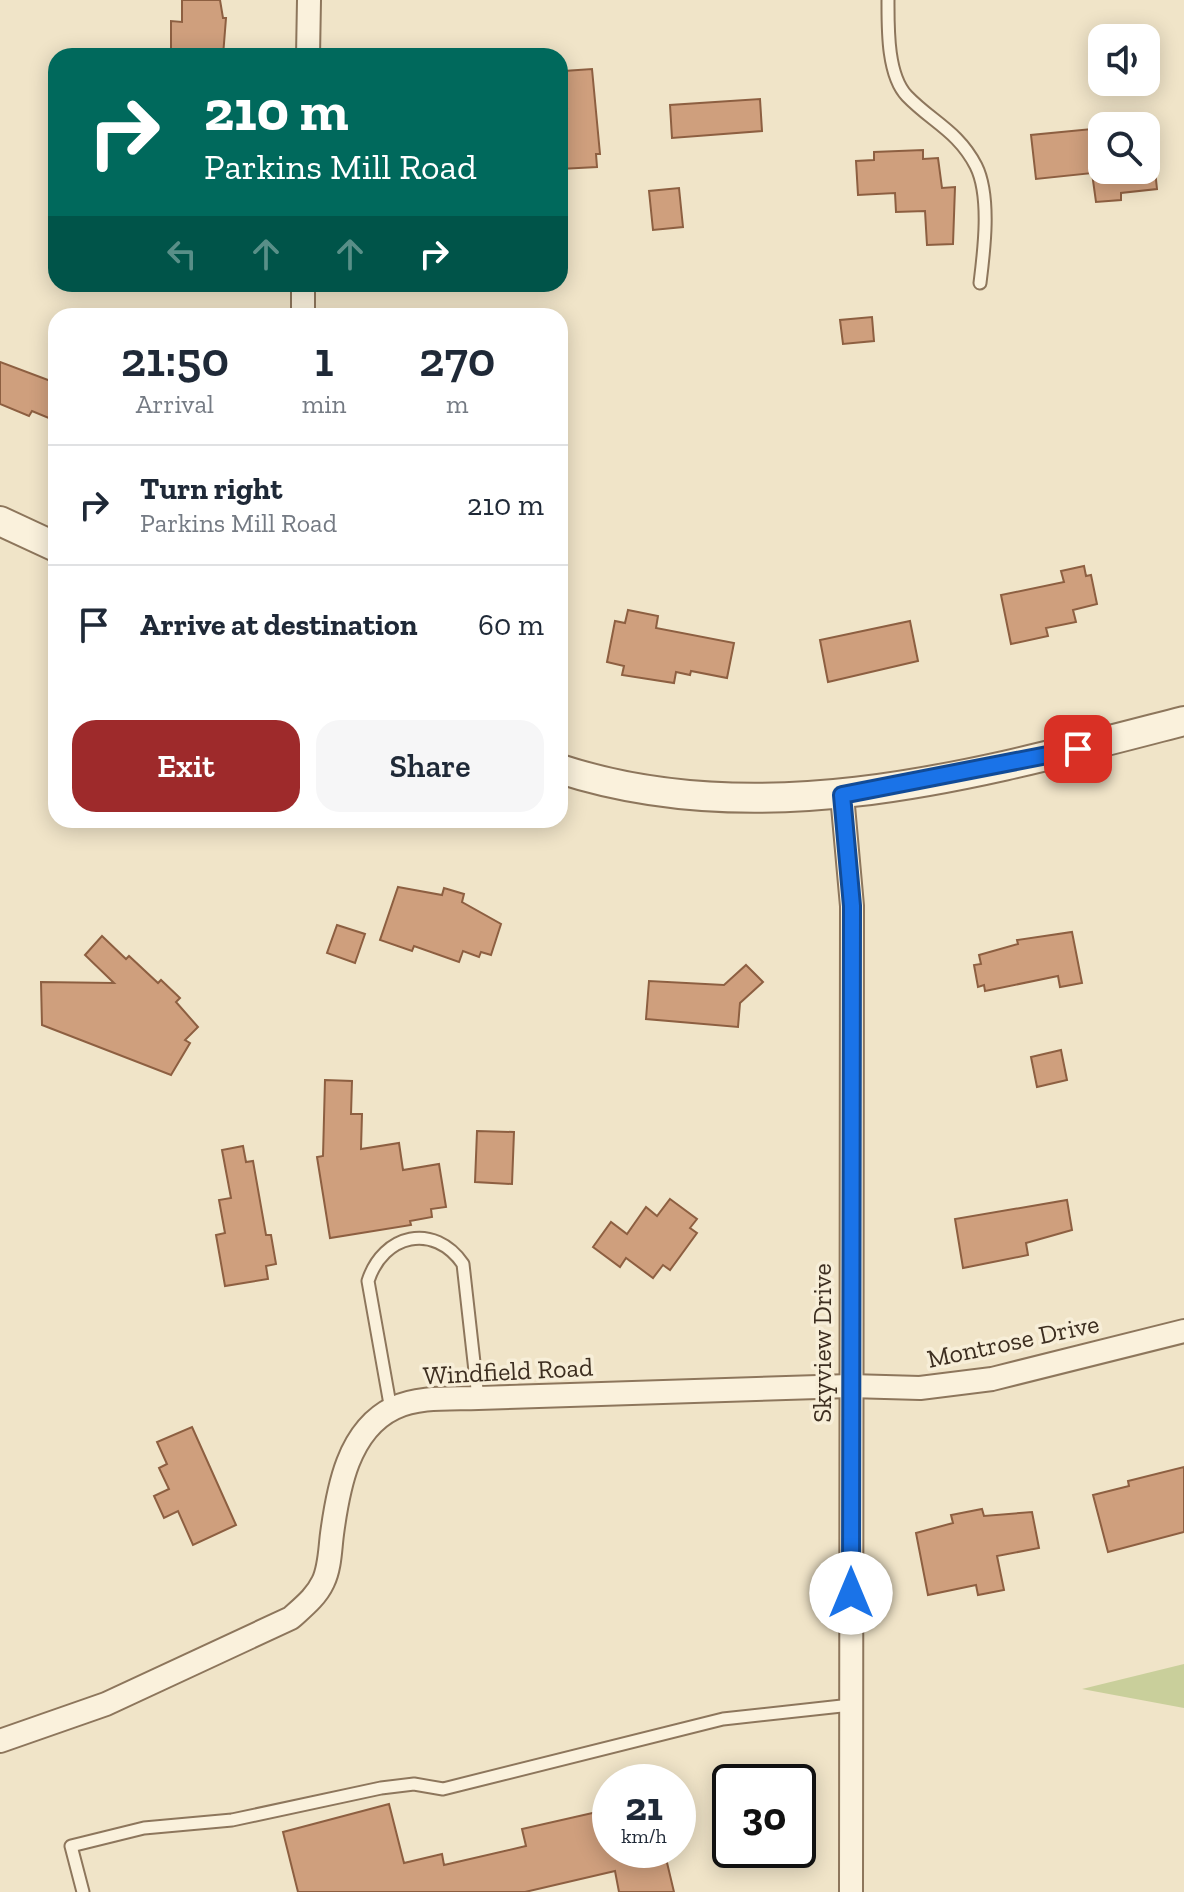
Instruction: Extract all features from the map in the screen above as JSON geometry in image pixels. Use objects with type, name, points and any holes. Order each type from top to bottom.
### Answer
[{"type":"street","points":[[308,48],[309,0]]},
{"type":"street","points":[[0,521],[48,543]]},
{"type":"street","points":[[568,771],[656,794],[735,800],[842,795],[1051,754],[1184,721]]},
{"type":"street","name":"Skyview Drive","points":[[842,795],[852,906],[851,1892]]},
{"type":"street","name":"Montrose Drive","points":[[850,1386],[920,1388],[992,1379],[1184,1331]]},
{"type":"street","name":"Windfield Road","points":[[0,1741],[106,1704],[291,1618],[310,1601],[324,1581],[338,1490],[349,1461],[376,1418],[391,1410],[420,1401],[850,1386]]},
{"type":"lane","points":[[888,0],[894,64],[905,94],[953,132],[978,169],[986,227],[980,283]]},
{"type":"lane","points":[[391,1410],[368,1281],[374,1263],[409,1238],[430,1239],[451,1247],[463,1264],[478,1398]]},
{"type":"lane","points":[[83,1892],[71,1846],[144,1828],[232,1820],[381,1788],[414,1784],[443,1789],[723,1719],[851,1705]]},
{"type":"green space","points":[[1184,1664],[1184,1708],[1082,1689]]},
{"type":"building","points":[[182,0],[220,0],[223,18],[226,18],[224,48],[171,48],[171,21],[182,22]]},
{"type":"building","points":[[592,69],[600,154],[596,154],[597,167],[568,169],[568,71]]},
{"type":"building","points":[[760,99],[762,131],[672,138],[670,105]]},
{"type":"building","points":[[1088,129],[1088,173],[1036,179],[1031,135]]},
{"type":"building","points":[[923,150],[923,159],[938,158],[942,188],[955,187],[953,244],[927,245],[925,211],[896,212],[895,193],[858,195],[856,161],[874,160],[874,152]]},
{"type":"building","points":[[1094,184],[1156,184],[1157,189],[1121,193],[1121,200],[1096,202]]},
{"type":"building","points":[[679,188],[683,227],[653,230],[649,191]]},
{"type":"building","points":[[872,317],[874,341],[843,344],[840,320]]},
{"type":"building","points":[[0,362],[48,380],[48,418],[32,411],[29,416],[0,404]]},
{"type":"building","points":[[1084,566],[1086,576],[1091,575],[1097,604],[1073,610],[1076,622],[1046,628],[1048,636],[1011,644],[1001,595],[1064,582],[1061,571]]},
{"type":"building","points":[[628,610],[658,616],[656,628],[734,643],[727,678],[691,671],[690,675],[676,672],[674,683],[622,675],[624,666],[607,662],[615,621],[625,623]]},
{"type":"building","points":[[910,621],[918,661],[828,682],[820,640]]},
{"type":"building","points":[[398,887],[442,895],[444,888],[464,894],[462,902],[501,924],[491,955],[481,952],[479,957],[463,951],[459,962],[414,946],[412,951],[380,940]]},
{"type":"building","points":[[337,925],[365,934],[355,963],[327,953]]},
{"type":"building","points":[[1072,932],[1082,983],[1060,987],[1058,976],[985,991],[984,985],[978,987],[974,965],[981,964],[979,955],[1018,944],[1017,940]]},
{"type":"building","points":[[102,936],[126,959],[129,956],[158,983],[161,980],[180,998],[176,1002],[198,1027],[185,1040],[190,1043],[171,1075],[42,1025],[41,982],[114,983],[85,955]]},
{"type":"building","points":[[746,965],[763,982],[740,1003],[738,1027],[646,1019],[649,981],[724,985]]},
{"type":"building","points":[[1061,1050],[1067,1080],[1037,1087],[1031,1057]]},
{"type":"building","points":[[325,1080],[352,1081],[351,1114],[362,1114],[361,1149],[399,1143],[403,1170],[439,1164],[446,1207],[431,1209],[432,1217],[410,1221],[411,1225],[330,1238],[317,1157],[323,1156]]},
{"type":"building","points":[[477,1131],[514,1132],[512,1184],[475,1182]]},
{"type":"building","points":[[243,1146],[246,1162],[253,1161],[266,1235],[271,1235],[276,1264],[266,1266],[268,1279],[225,1286],[216,1235],[225,1233],[219,1200],[231,1198],[222,1150]]},
{"type":"building","points":[[670,1199],[697,1219],[690,1228],[697,1233],[670,1270],[663,1265],[653,1278],[626,1258],[620,1267],[593,1247],[611,1222],[627,1234],[646,1207],[657,1216]]},
{"type":"building","points":[[1067,1200],[1072,1230],[1026,1243],[1028,1255],[963,1268],[955,1219]]},
{"type":"building","points":[[192,1427],[236,1525],[193,1545],[178,1511],[164,1518],[154,1496],[169,1489],[159,1468],[167,1464],[157,1442]]},
{"type":"building","points":[[1184,1467],[1184,1532],[1108,1552],[1093,1495],[1129,1486],[1128,1481]]},
{"type":"building","points":[[982,1509],[984,1516],[1032,1512],[1039,1548],[997,1556],[1004,1590],[978,1595],[976,1585],[928,1595],[916,1533],[953,1523],[951,1515]]},
{"type":"building","points":[[389,1804],[404,1863],[442,1854],[444,1865],[526,1846],[522,1829],[592,1813],[592,1868],[668,1868],[674,1892],[619,1892],[615,1871],[525,1892],[298,1892],[283,1832]]},
{"type":"route","points":[[851,1593],[852,906],[842,795],[1078,749]]}]
